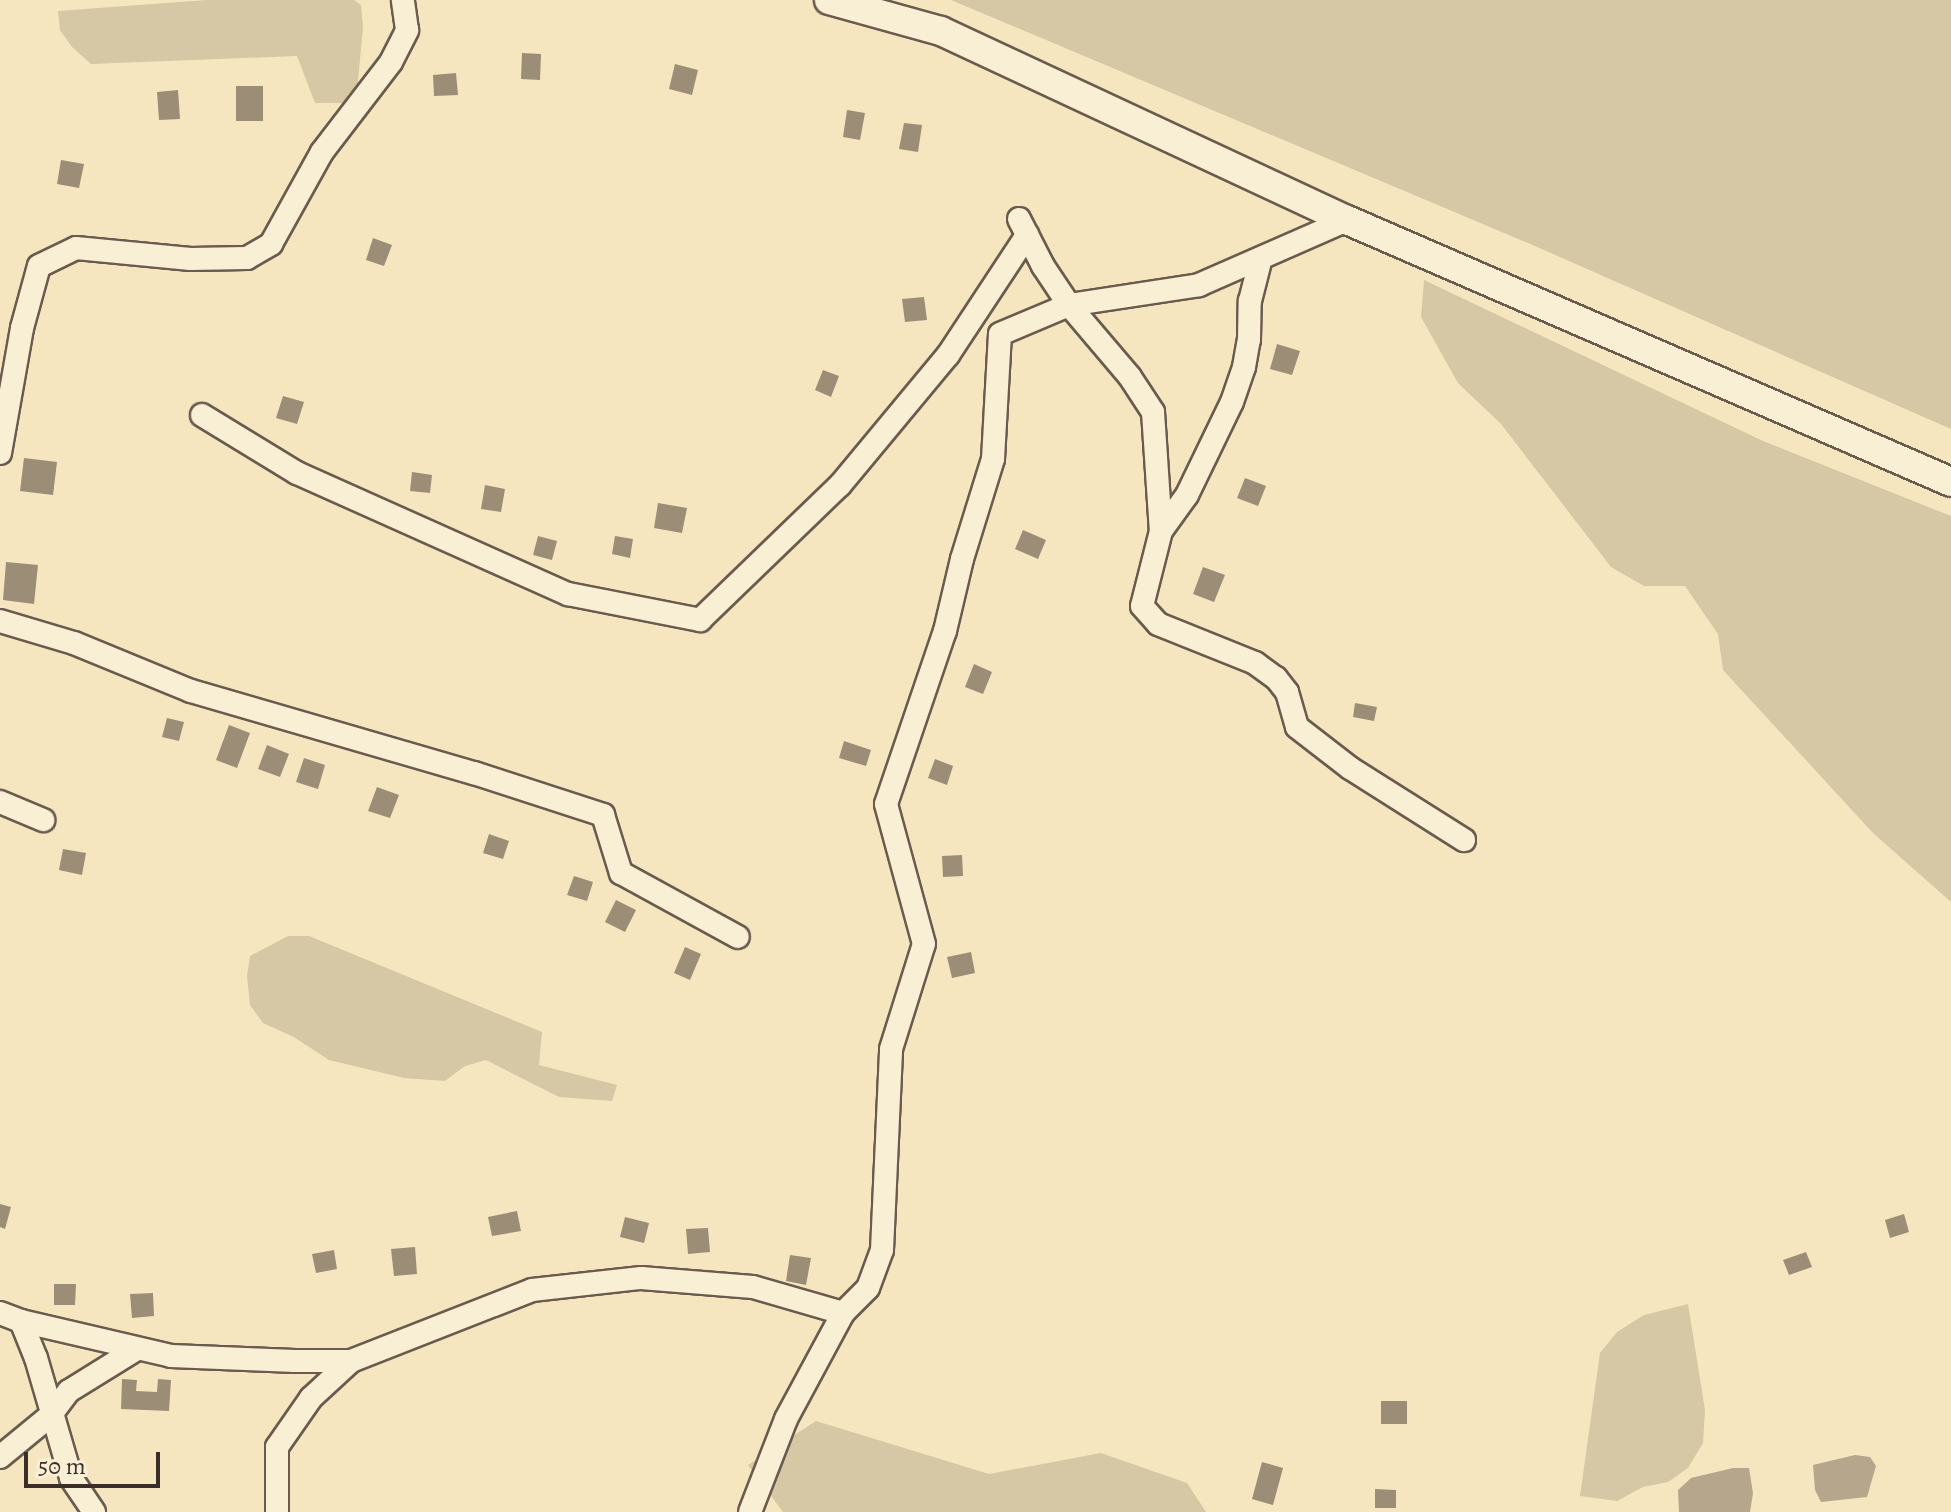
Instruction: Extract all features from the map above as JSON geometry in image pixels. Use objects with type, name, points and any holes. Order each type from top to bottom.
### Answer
[{"type":"street","points":[[0,453],[22,328],[39,266],[76,248],[190,259],[247,258],[271,244],[322,152],[391,62],[407,30],[403,0]]},
{"type":"street","points":[[829,0],[941,31],[1347,220],[1951,482]]},
{"type":"street","points":[[750,1512],[786,1419],[843,1313],[868,1288],[882,1250],[891,1049],[924,944],[886,804],[945,631],[962,559],[993,459],[1000,334],[1069,305],[1199,285],[1347,220]]},
{"type":"street","points":[[202,415],[297,473],[568,594],[700,620],[840,485],[948,355],[1023,227],[1069,305],[1130,377],[1153,412],[1161,531],[1142,606],[1158,624],[1255,663],[1276,678],[1287,692],[1297,727],[1350,768],[1464,840]]},
{"type":"street","points":[[1161,531],[1187,495],[1232,402],[1246,354],[1250,301],[1261,258]]},
{"type":"street","points":[[0,621],[74,643],[191,691],[474,773],[603,815],[621,873],[738,937]]},
{"type":"street","points":[[0,802],[43,820]]},
{"type":"street","points":[[277,1512],[277,1447],[311,1398],[351,1361],[532,1290],[641,1278],[753,1287],[843,1313]]},
{"type":"street","points":[[10,1317],[135,1350],[185,1357],[351,1361]]},
{"type":"street","points":[[10,1317],[36,1358],[50,1416],[71,1478],[94,1512]]},
{"type":"street","points":[[0,1457],[50,1416],[69,1391],[135,1350]]},
{"type":"shaded area","points":[[207,0],[354,0],[361,5],[363,27],[357,92],[343,103],[315,103],[297,56],[91,64],[72,47],[60,30],[58,11]]},
{"type":"shaded area","points":[[951,0],[1951,0],[1951,429],[1528,243]]},
{"type":"shaded area","points":[[1424,280],[1763,441],[1951,516],[1951,902],[1873,833],[1723,670],[1718,634],[1685,586],[1644,586],[1611,567],[1501,424],[1458,383],[1421,317]]},
{"type":"shaded area","points":[[288,936],[309,936],[542,1032],[539,1065],[617,1085],[612,1101],[559,1097],[486,1060],[465,1066],[445,1081],[404,1078],[329,1060],[294,1037],[263,1023],[250,1005],[247,976],[250,956]]},
{"type":"shaded area","points":[[1688,1304],[1705,1410],[1703,1443],[1688,1468],[1668,1482],[1643,1487],[1617,1501],[1580,1496],[1600,1353],[1617,1332],[1644,1315]]},
{"type":"shaded area","points":[[816,1421],[989,1474],[1101,1453],[1187,1483],[1206,1512],[783,1512],[748,1465]]},
{"type":"shaded area","points":[[1855,1455],[1870,1457],[1876,1466],[1867,1497],[1821,1502],[1815,1490],[1813,1465]]},
{"type":"shaded area","points":[[1733,1468],[1749,1468],[1753,1493],[1750,1512],[1679,1512],[1678,1490],[1691,1478]]},
{"type":"building","points":[[522,53],[541,54],[540,80],[521,79]]},
{"type":"building","points":[[675,64],[698,70],[692,95],[669,89]]},
{"type":"building","points":[[456,73],[458,95],[434,96],[433,75]]},
{"type":"building","points":[[236,86],[263,86],[263,121],[236,121]]},
{"type":"building","points":[[178,90],[180,119],[159,120],[157,92]]},
{"type":"building","points":[[847,110],[865,113],[860,140],[843,137]]},
{"type":"building","points":[[904,123],[922,125],[918,152],[899,149]]},
{"type":"building","points":[[61,160],[84,164],[79,188],[57,184]]},
{"type":"building","points":[[373,238],[392,245],[384,266],[366,260]]},
{"type":"building","points":[[924,297],[927,320],[905,322],[902,299]]},
{"type":"building","points":[[1277,344],[1300,351],[1292,375],[1270,369]]},
{"type":"building","points":[[823,370],[839,376],[831,397],[815,390]]},
{"type":"building","points":[[283,396],[304,402],[297,424],[276,418]]},
{"type":"building","points":[[24,458],[57,462],[53,495],[20,491]]},
{"type":"building","points":[[412,472],[432,475],[430,493],[410,491]]},
{"type":"building","points":[[1245,478],[1266,486],[1258,506],[1237,498]]},
{"type":"building","points":[[485,485],[505,489],[501,512],[481,509]]},
{"type":"building","points":[[658,503],[687,508],[682,533],[654,528]]},
{"type":"building","points":[[1023,530],[1046,540],[1038,559],[1015,549]]},
{"type":"building","points":[[538,536],[557,541],[552,560],[533,555]]},
{"type":"building","points":[[615,536],[633,539],[630,558],[612,554]]},
{"type":"building","points":[[6,562],[38,565],[34,604],[3,600]]},
{"type":"building","points":[[1203,567],[1225,575],[1214,602],[1193,594]]},
{"type":"building","points":[[974,664],[992,672],[983,694],[965,687]]},
{"type":"building","points":[[1355,703],[1377,707],[1374,721],[1353,717]]},
{"type":"building","points":[[167,718],[184,722],[179,741],[162,737]]},
{"type":"building","points":[[229,725],[250,733],[237,768],[216,760]]},
{"type":"building","points":[[844,741],[871,750],[866,766],[839,758]]},
{"type":"building","points":[[267,745],[289,754],[280,777],[258,769]]},
{"type":"building","points":[[304,758],[325,765],[318,789],[296,782]]},
{"type":"building","points":[[935,759],[953,766],[947,785],[928,778]]},
{"type":"building","points":[[377,787],[399,795],[390,818],[368,811]]},
{"type":"building","points":[[489,834],[509,841],[503,859],[483,853]]},
{"type":"building","points":[[63,849],[86,853],[82,875],[59,870]]},
{"type":"building","points":[[962,855],[963,876],[943,877],[942,856]]},
{"type":"building","points":[[574,876],[593,882],[587,901],[567,895]]},
{"type":"building","points":[[616,900],[636,910],[625,932],[605,922]]},
{"type":"building","points":[[685,947],[701,954],[690,980],[674,973]]},
{"type":"building","points":[[971,952],[975,973],[952,978],[947,957]]},
{"type":"building","points":[[0,1204],[11,1207],[5,1229],[0,1227]]},
{"type":"building","points":[[517,1211],[521,1231],[492,1236],[488,1217]]},
{"type":"building","points":[[1904,1214],[1909,1232],[1890,1238],[1885,1220]]},
{"type":"building","points":[[625,1217],[649,1223],[644,1243],[620,1237]]},
{"type":"building","points":[[708,1228],[710,1252],[688,1254],[686,1229]]},
{"type":"building","points":[[415,1247],[417,1274],[394,1276],[391,1249]]},
{"type":"building","points":[[334,1250],[337,1269],[316,1273],[312,1254]]},
{"type":"building","points":[[1806,1252],[1812,1267],[1789,1275],[1783,1260]]},
{"type":"building","points":[[790,1255],[811,1258],[806,1285],[786,1281]]},
{"type":"building","points":[[54,1284],[76,1284],[75,1305],[54,1305]]},
{"type":"building","points":[[153,1293],[154,1316],[132,1318],[130,1294]]},
{"type":"building","points":[[122,1379],[137,1380],[136,1391],[157,1392],[158,1379],[171,1380],[169,1411],[121,1409]]},
{"type":"building","points":[[1381,1401],[1407,1401],[1407,1424],[1381,1424]]},
{"type":"building","points":[[1262,1462],[1283,1468],[1273,1505],[1252,1499]]},
{"type":"building","points":[[1375,1489],[1396,1490],[1396,1508],[1375,1508]]}]
